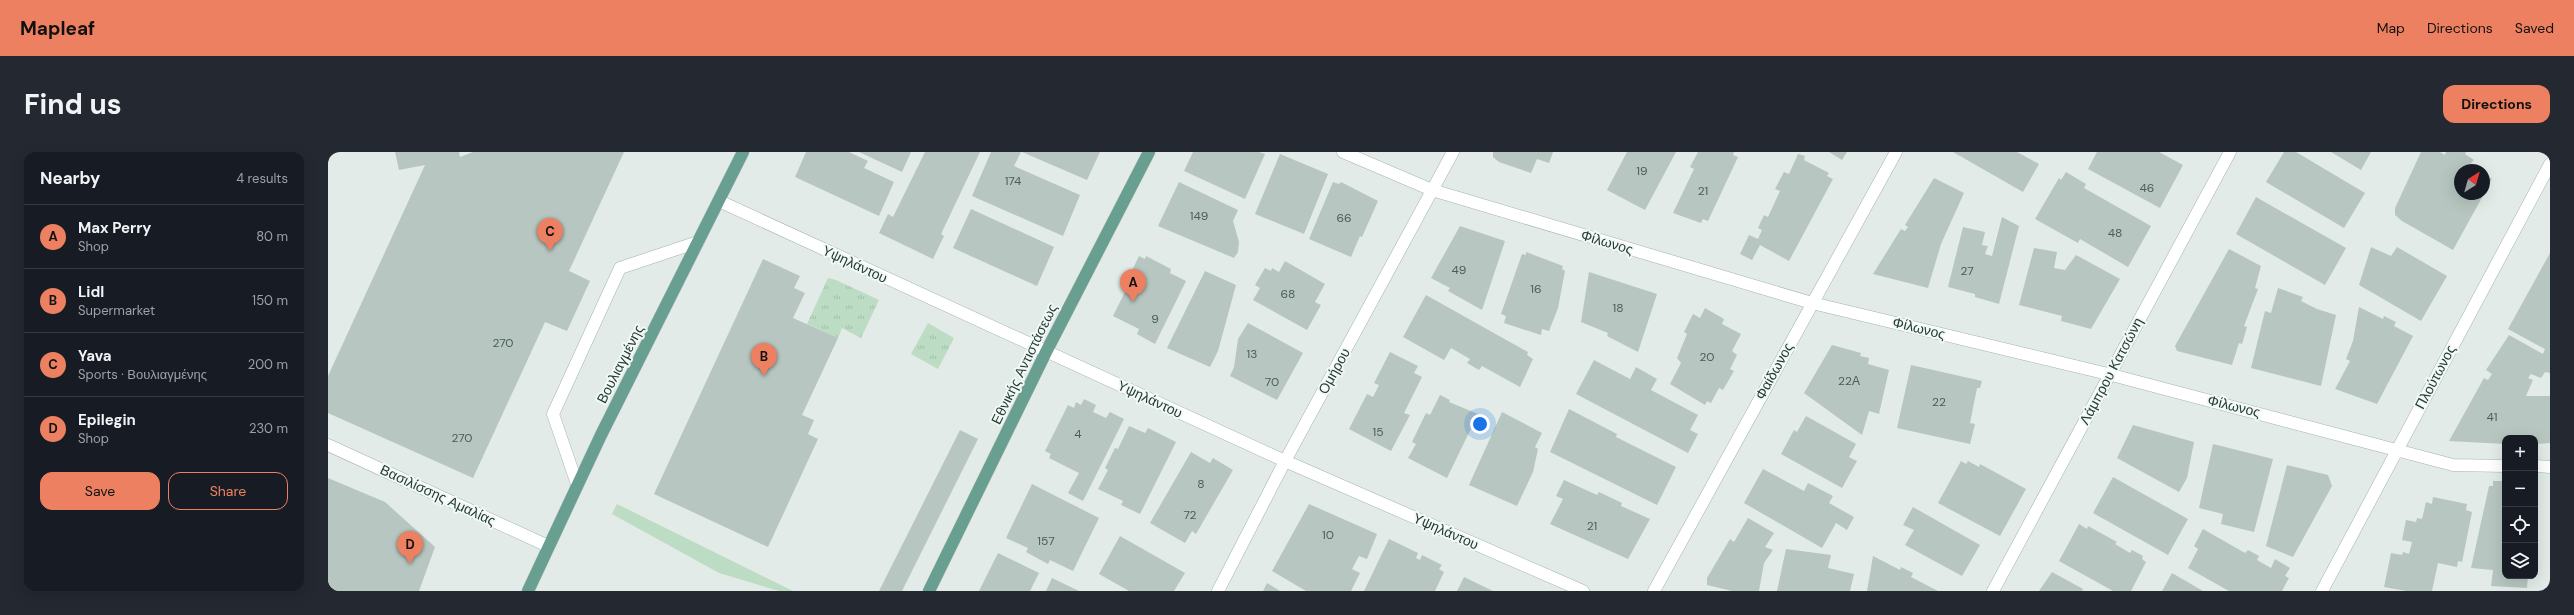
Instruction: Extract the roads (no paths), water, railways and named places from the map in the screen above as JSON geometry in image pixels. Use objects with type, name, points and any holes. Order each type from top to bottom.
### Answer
[{"type":"main road","name":"Βουλιαγμένης","points":[[528,591],[577,484],[743,152]]},
{"type":"main road","name":"Εθνικής Αντιστάσεως","points":[[929,591],[1046,352],[1149,152]]},
{"type":"street","name":"Φίλωνος","points":[[1343,152],[1432,190],[1812,303],[2108,374],[2397,448],[2453,465],[2502,466]]},
{"type":"street","name":"Ομήρου","points":[[1218,591],[1285,461],[1453,152]]},
{"type":"street","name":"Φαίδωνος","points":[[1654,591],[1896,152]]},
{"type":"street","name":"Λάμπρου Κατσώνη","points":[[1993,591],[2108,374],[2230,152]]},
{"type":"street","name":"Πλούτωνος","points":[[2322,591],[2550,164]]},
{"type":"street","name":"Υψηλάντου","points":[[719,201],[1285,461],[1583,591]]},
{"type":"street","points":[[577,484],[553,414],[620,268],[698,242]]},
{"type":"street","name":"Βασιλίσσης Αμαλίας","points":[[328,445],[548,546]]},
{"type":"street","points":[[2538,466],[2550,467]]},
{"type":"place","name":"Yava","points":[[550,251]]},
{"type":"place","name":"Max Perry","points":[[1133,302]]},
{"type":"place","name":"Lidl","points":[[764,376]]},
{"type":"place","name":"Epilegin","points":[[410,564]]}]
